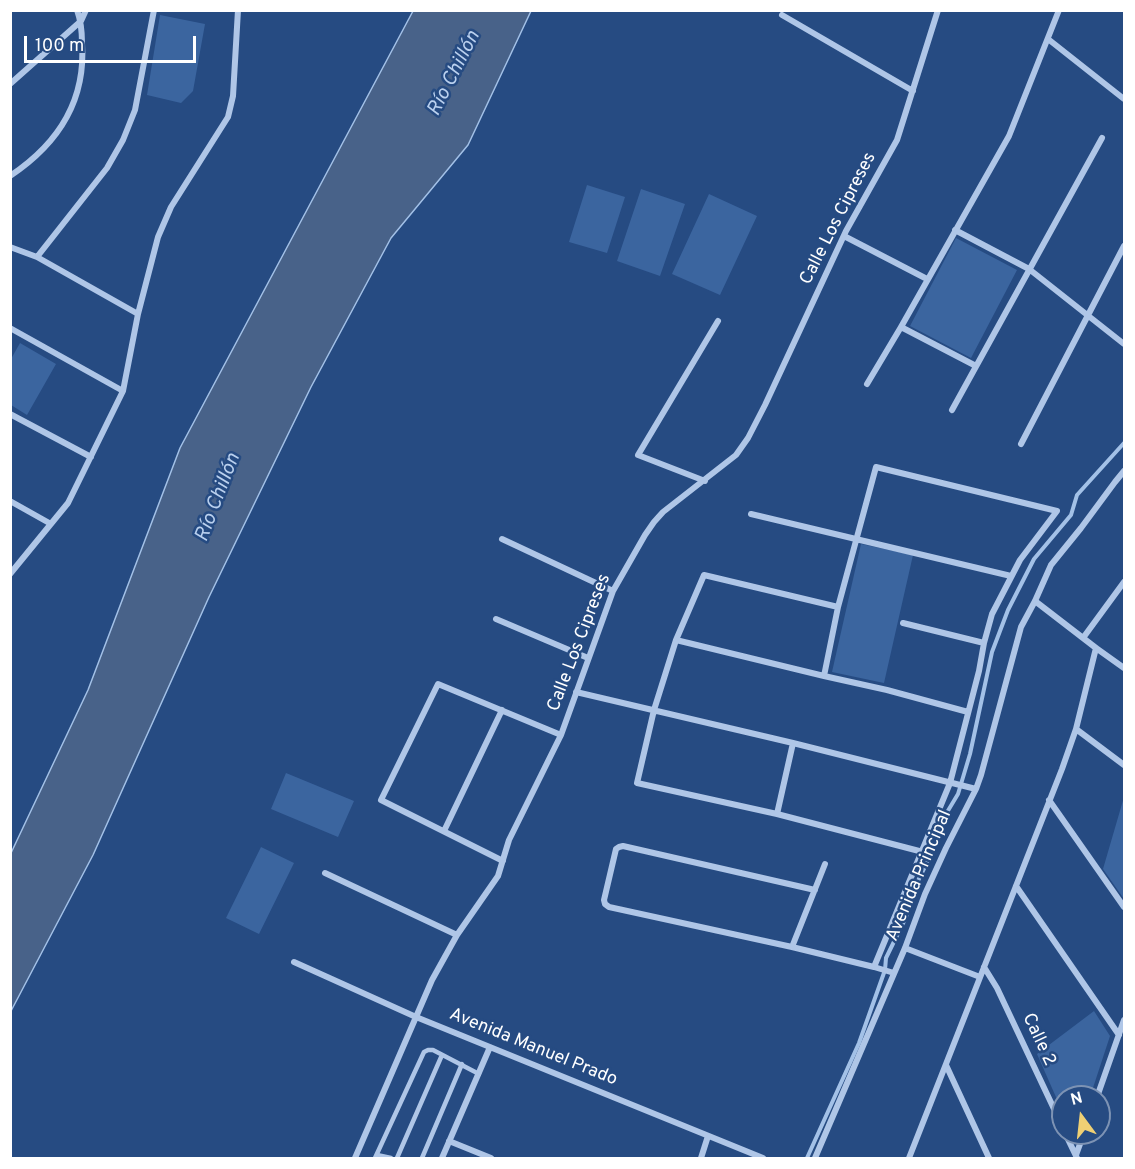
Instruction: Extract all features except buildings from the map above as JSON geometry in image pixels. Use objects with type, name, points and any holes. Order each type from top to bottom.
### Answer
[{"type":"street","points":[[10,176],[32,159],[53,137],[69,114],[79,89],[83,58],[81,21],[78,10]]},
{"type":"street","points":[[10,84],[81,21],[86,10]]},
{"type":"street","points":[[37,257],[107,168],[123,140],[135,110],[154,10]]},
{"type":"street","points":[[10,574],[68,503],[123,391],[138,314],[158,237],[171,207],[228,117],[233,96],[238,10]]},
{"type":"street","name":"Calle Los Cipreses","points":[[355,1158],[432,980],[457,935],[498,876],[509,840],[561,735],[613,591],[654,522],[663,512],[736,455],[748,438],[844,236],[897,140],[938,10]]},
{"type":"street","points":[[867,384],[1009,136],[1059,10]]},
{"type":"street","points":[[782,15],[912,91]]},
{"type":"street","points":[[1048,39],[1125,99]]},
{"type":"street","points":[[952,410],[1102,138]]},
{"type":"street","points":[[955,230],[1029,269],[1125,344]]},
{"type":"street","points":[[844,236],[927,279]]},
{"type":"street","points":[[1021,444],[1125,246]]},
{"type":"street","points":[[10,247],[37,257],[138,314]]},
{"type":"street","points":[[705,481],[638,455],[718,321]]},
{"type":"street","points":[[901,327],[976,366]]},
{"type":"street","points":[[10,328],[123,391]]},
{"type":"street","points":[[10,414],[91,457]]},
{"type":"street","name":"Avenida Principal","points":[[856,539],[876,467],[1057,511],[1020,560],[992,614],[953,784],[904,892],[874,967]]},
{"type":"street","name":"Avenida Principal","points":[[815,1158],[905,948],[937,866],[976,789],[1021,627],[1051,565],[1125,471]]},
{"type":"street","points":[[10,501],[51,524]]},
{"type":"street","points":[[751,514],[1011,576]]},
{"type":"street","points":[[502,539],[613,591]]},
{"type":"street","points":[[824,676],[838,607],[856,539]]},
{"type":"street","points":[[838,607],[704,575],[676,640],[654,710],[637,783],[777,814],[923,852]]},
{"type":"street","points":[[1083,638],[1125,582]]},
{"type":"street","points":[[1035,601],[1125,668]]},
{"type":"street","points":[[496,619],[588,658]]},
{"type":"street","points":[[903,623],[984,643]]},
{"type":"street","points":[[676,640],[887,690],[968,712]]},
{"type":"street","points":[[909,1158],[1062,769],[1076,729],[1096,648]]},
{"type":"street","points":[[503,861],[381,800],[438,684],[561,735]]},
{"type":"street","points":[[576,692],[976,789]]},
{"type":"street","points":[[444,831],[502,710]]},
{"type":"street","points":[[1076,729],[1125,765]]},
{"type":"street","points":[[777,814],[793,743]]},
{"type":"street","points":[[1049,800],[1125,907]]},
{"type":"street","points":[[814,890],[623,846],[616,849],[604,900],[609,907],[792,947],[894,973]]},
{"type":"street","points":[[792,947],[825,864]]},
{"type":"street","points":[[325,873],[457,935]]},
{"type":"street","points":[[1016,886],[1119,1035]]},
{"type":"street","points":[[905,948],[980,977]]},
{"type":"street","name":"Avenida Manuel Prado","points":[[294,962],[416,1017],[763,1158]]},
{"type":"street","name":"Calle 2","points":[[984,968],[997,988],[1051,1103]]},
{"type":"street","points":[[1101,1085],[1125,1020]]},
{"type":"street","points":[[442,1158],[490,1047]]},
{"type":"street","points":[[946,1065],[989,1158]]},
{"type":"street","points":[[701,1158],[708,1136]]},
{"type":"street","points":[[449,1141],[491,1158]]},
{"type":"lane","points":[[391,1158],[376,1157],[424,1052],[433,1050],[479,1074]]},
{"type":"lane","points":[[397,1158],[442,1055]]},
{"type":"lane","points":[[422,1158],[462,1064]]},
{"type":"shaded area","points":[[160,15],[205,24],[193,91],[181,103],[147,95]]},
{"type":"shaded area","points":[[587,185],[625,197],[607,253],[569,242]]},
{"type":"shaded area","points":[[641,189],[685,204],[660,276],[617,261]]},
{"type":"shaded area","points":[[709,194],[757,216],[720,295],[672,274]]},
{"type":"shaded area","points":[[956,238],[1017,270],[971,358],[910,326]]},
{"type":"shaded area","points":[[20,343],[56,364],[27,415],[11,405],[11,359]]},
{"type":"shaded area","points":[[861,544],[913,555],[884,683],[832,672]]},
{"type":"shaded area","points":[[286,773],[354,801],[338,837],[271,809]]},
{"type":"shaded area","points":[[1124,797],[1124,899],[1103,869]]},
{"type":"shaded area","points":[[261,847],[294,863],[259,934],[226,918]]},
{"type":"shaded area","points":[[1094,1011],[1110,1036],[1094,1085],[1051,1086],[1037,1054]]},
{"type":"water","name":"Río Chillón","points":[[413,11],[531,11],[468,145],[391,238],[311,387],[209,597],[93,855],[11,1011],[11,853],[88,690],[180,448]]},
{"type":"waterway","points":[[807,1158],[859,1043],[885,970],[886,958],[907,915],[914,889],[934,848],[946,814],[958,794],[970,754],[992,652],[1008,610],[1034,559],[1071,515],[1077,495],[1124,443]]}]
